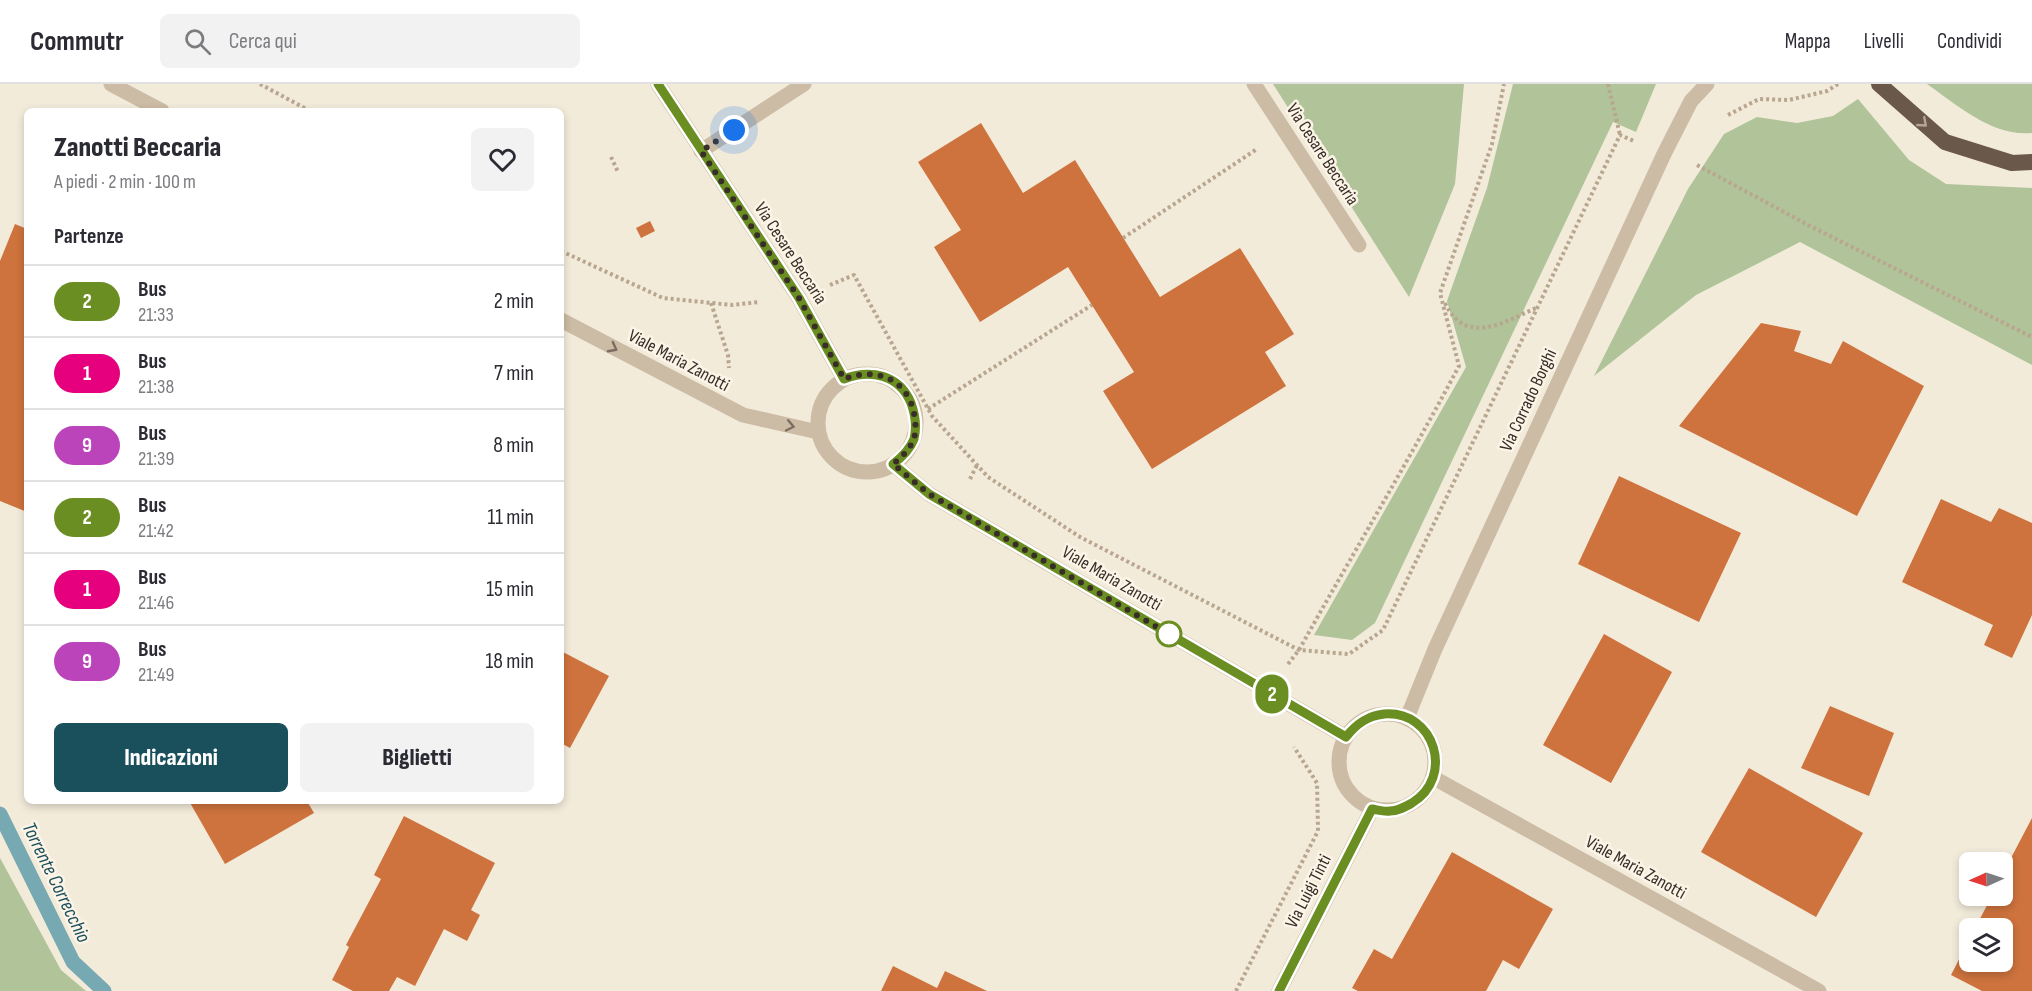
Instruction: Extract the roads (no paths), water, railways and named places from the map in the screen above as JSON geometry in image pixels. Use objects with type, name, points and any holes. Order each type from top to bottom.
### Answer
[{"type":"highway","points":[[1879,84],[1945,142],[2012,163],[2032,162]]},
{"type":"street","points":[[111,84],[156,108]]},
{"type":"street","name":"Via Cesare Beccaria","points":[[658,84],[799,298],[844,379]]},
{"type":"street","points":[[701,151],[804,84]]},
{"type":"street","name":"Via Cesare Beccaria","points":[[1254,84],[1359,245]]},
{"type":"street","name":"Via Corrado Borghi","points":[[1691,101],[1693,84]]},
{"type":"street","name":"Via Corrado Borghi","points":[[1407,718],[1440,638],[1664,154],[1691,101],[1707,84]]},
{"type":"street","name":"Viale Maria Zanotti","points":[[564,322],[743,416],[818,432]]},
{"type":"street","points":[[857,374],[873,374],[888,378],[907,394],[916,415],[914,440],[904,456],[879,471],[851,470],[836,462],[822,444],[818,432],[819,411],[827,394],[844,379],[857,374]]},
{"type":"street","name":"Viale Maria Zanotti","points":[[893,464],[929,494],[1346,737]]},
{"type":"street","points":[[1391,714],[1407,718],[1419,725],[1434,748],[1436,761],[1434,778],[1421,797],[1401,809],[1389,812],[1372,809],[1351,795],[1344,786],[1339,769],[1340,753],[1346,737],[1352,729],[1374,715],[1391,714]]},
{"type":"street","name":"Viale Maria Zanotti","points":[[1434,778],[1819,991]]},
{"type":"street","name":"Via Luigi Tinti","points":[[1279,991],[1372,809]]},
{"type":"waterway","name":"Torrente Correcchio","points":[[0,814],[73,962],[104,991]]}]
